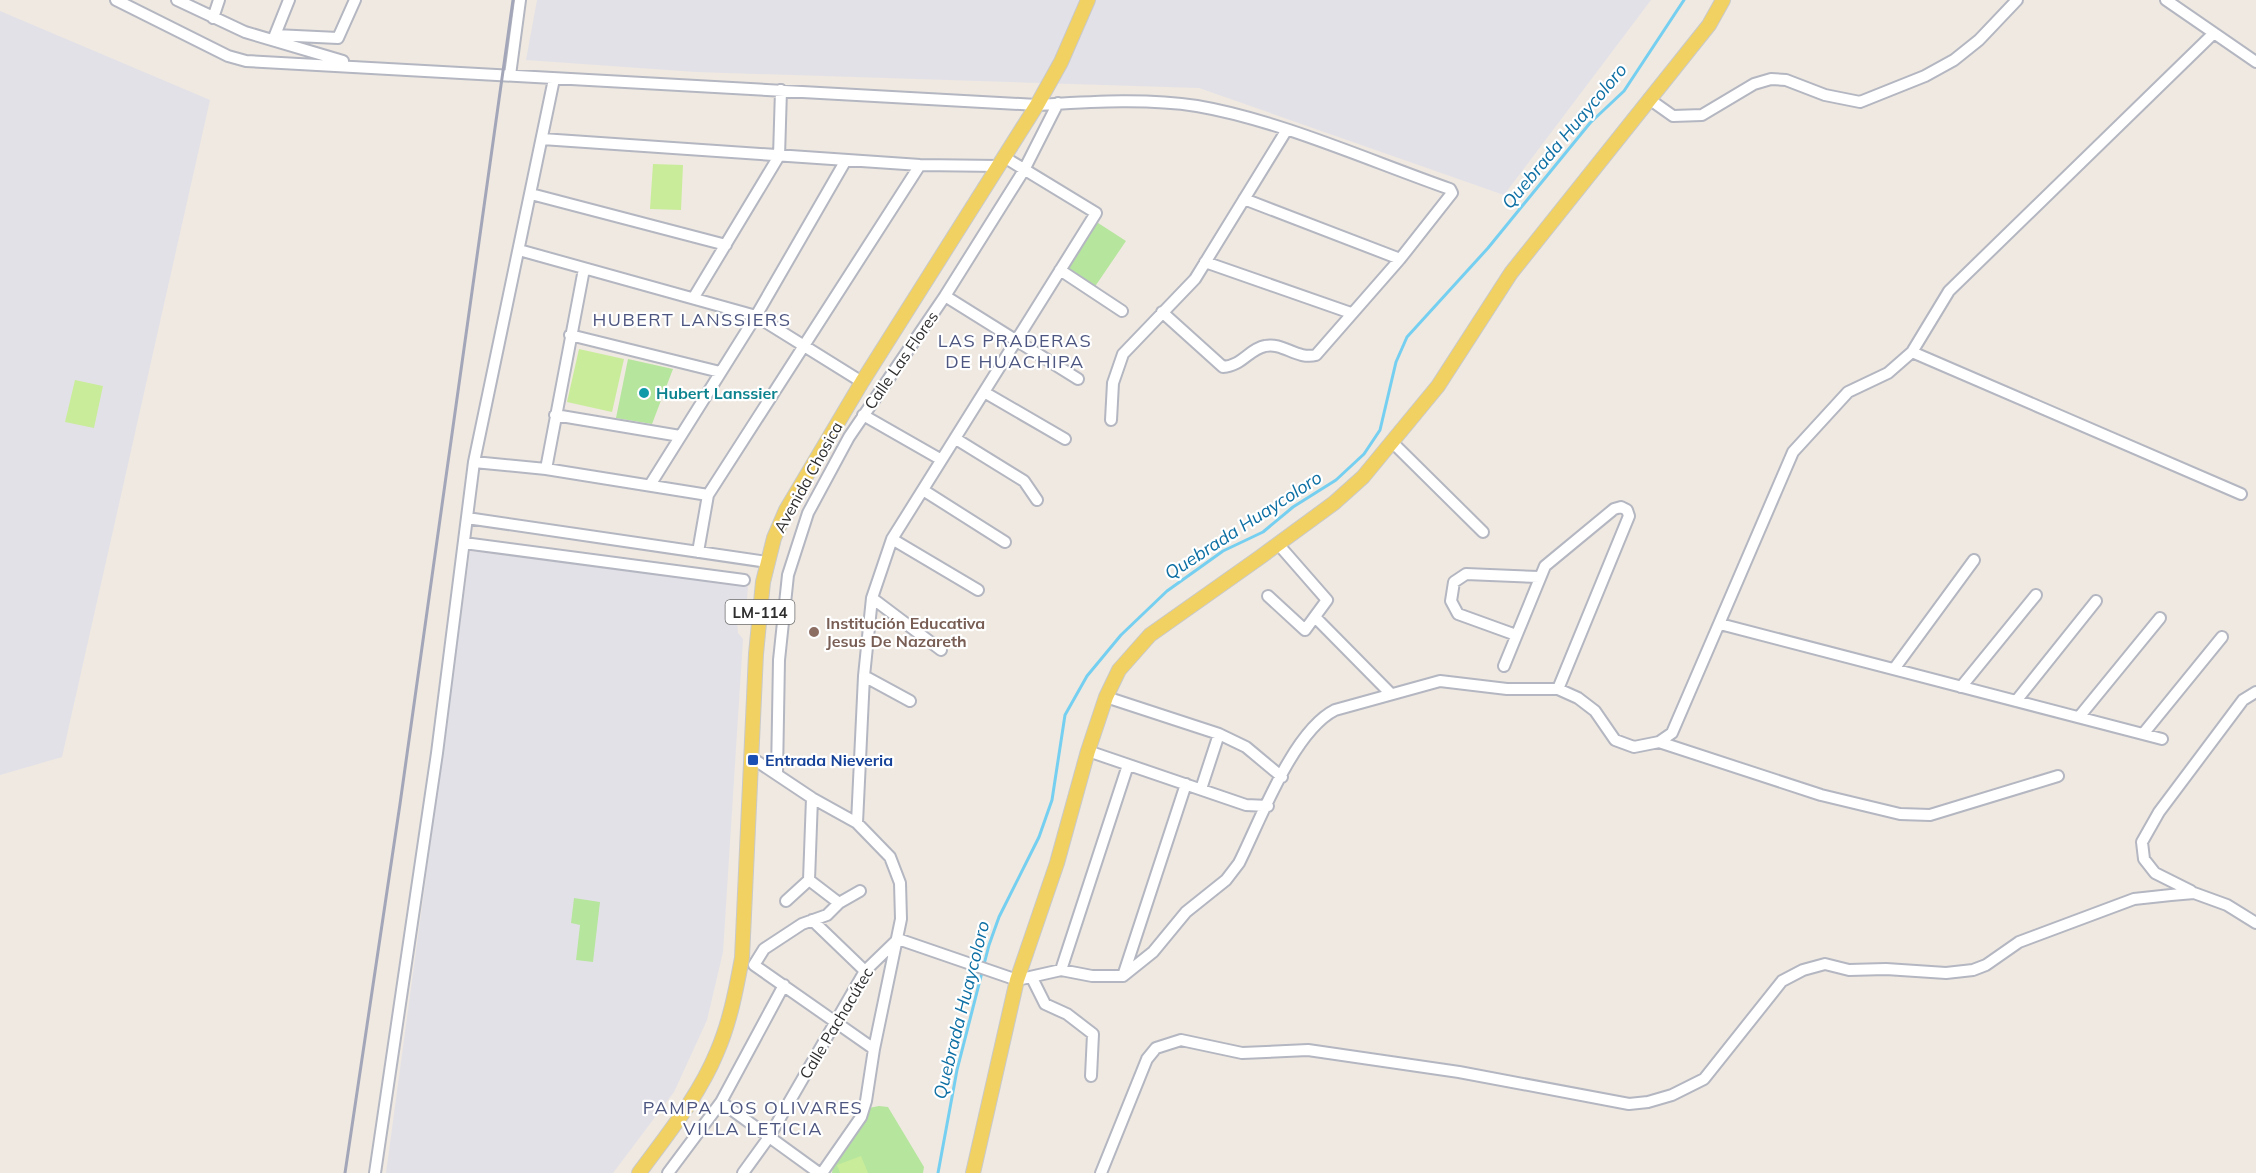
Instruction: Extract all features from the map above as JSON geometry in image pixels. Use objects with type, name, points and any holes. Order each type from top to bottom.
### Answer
[{"type":"main road","name":"Avenida Chosica","points":[[639,1173],[686,1109],[717,1053],[734,1004],[742,958],[756,654],[767,562],[786,510],[862,382],[1051,81],[1088,0]]},
{"type":"main road","points":[[973,1173],[1017,980],[1056,863],[1088,751],[1106,697],[1119,670],[1150,635],[1278,544],[1356,483],[1393,443],[1438,387],[1511,273],[1709,25],[1723,0]]},
{"type":"street","points":[[116,0],[228,56],[246,61],[1058,104],[1088,104],[1119,100],[1196,106],[1258,120],[1449,189],[1450,199],[1316,355],[1301,357],[1271,345],[1262,346],[1235,367],[1223,367],[1162,312]]},
{"type":"street","points":[[177,0],[246,32],[274,38],[359,66]]},
{"type":"street","points":[[213,18],[219,0]]},
{"type":"street","points":[[274,38],[289,0]]},
{"type":"street","points":[[274,38],[338,38],[355,0]]},
{"type":"street","points":[[510,75],[520,0]]},
{"type":"street","points":[[1649,99],[1673,116],[1702,116],[1754,84],[1771,79],[1786,80],[1825,95],[1860,102],[1924,76],[1954,60],[1979,40],[2017,0]]},
{"type":"street","points":[[2166,0],[2256,62]]},
{"type":"street","points":[[898,939],[1017,980],[1060,970],[1092,976],[1123,976],[1153,952],[1186,912],[1226,880],[1239,863],[1301,741],[1323,717],[1352,704],[1440,681],[1507,689],[1558,689],[1578,698],[1595,711],[1615,740],[1634,747],[1659,742],[1672,733],[1792,452],[1848,392],[1888,373],[1912,352],[1949,291],[2214,33]]},
{"type":"street","points":[[375,1173],[437,753],[474,462],[554,78]]},
{"type":"street","points":[[694,297],[779,156],[781,90]]},
{"type":"street","name":"Calle Las Flores","points":[[777,774],[779,660],[788,574],[808,513],[863,415],[945,296],[1024,170],[1058,104]]},
{"type":"street","points":[[1111,420],[1113,382],[1123,354],[1195,279],[1286,130]]},
{"type":"street","points":[[542,140],[920,165],[1001,161],[1024,170],[1096,213],[892,539],[872,598],[864,676],[857,823]]},
{"type":"street","points":[[650,485],[756,316],[846,160]]},
{"type":"street","points":[[698,552],[708,495],[920,165]]},
{"type":"street","points":[[531,194],[726,245]]},
{"type":"street","points":[[1244,199],[1400,259]]},
{"type":"street","points":[[519,250],[756,316],[806,345],[862,382]]},
{"type":"street","points":[[1205,262],[1351,313]]},
{"type":"street","points":[[546,469],[584,269]]},
{"type":"street","points":[[1060,270],[1122,311]]},
{"type":"street","points":[[945,296],[1078,379]]},
{"type":"street","points":[[570,335],[720,372]]},
{"type":"street","points":[[1912,352],[2241,494]]},
{"type":"street","points":[[984,392],[1065,439]]},
{"type":"street","points":[[555,415],[680,436]]},
{"type":"street","points":[[863,415],[940,459]]},
{"type":"street","points":[[956,439],[1023,481],[1037,500]]},
{"type":"street","points":[[1393,443],[1483,532]]},
{"type":"street","points":[[474,462],[546,469],[708,495]]},
{"type":"street","points":[[923,490],[1005,542]]},
{"type":"street","points":[[1504,666],[1545,566],[1614,509],[1621,507],[1627,510],[1629,516],[1558,689]]},
{"type":"street","points":[[467,518],[767,562]]},
{"type":"street","points":[[892,539],[978,590]]},
{"type":"street","points":[[464,543],[744,580]]},
{"type":"street","points":[[1268,596],[1305,630],[1327,600],[1278,544]]},
{"type":"street","points":[[1894,669],[1974,560]]},
{"type":"street","points":[[1516,635],[1458,614],[1451,601],[1454,582],[1466,574],[1539,577]]},
{"type":"street","points":[[1962,687],[2036,595]]},
{"type":"street","points":[[872,598],[941,650]]},
{"type":"street","points":[[2016,701],[2096,601]]},
{"type":"street","points":[[1315,617],[1390,694]]},
{"type":"street","points":[[2079,717],[2160,618]]},
{"type":"street","points":[[1720,624],[2162,739]]},
{"type":"street","points":[[2143,734],[2222,637]]},
{"type":"street","points":[[864,676],[910,701]]},
{"type":"street","points":[[2256,692],[2243,700],[2159,812],[2142,842],[2144,859],[2155,873],[2194,893],[2226,905],[2256,923]]},
{"type":"street","points":[[1106,697],[1218,734],[1246,747],[1282,777]]},
{"type":"street","points":[[1201,789],[1218,734]]},
{"type":"street","points":[[1659,742],[1821,795],[1900,814],[1930,815],[2058,776]]},
{"type":"street","points":[[1088,751],[1246,805],[1268,806]]},
{"type":"street","points":[[721,1102],[820,1173],[861,1116],[866,1101],[874,1049],[901,918],[900,883],[890,857],[857,823],[812,798],[752,758]]},
{"type":"street","points":[[1060,970],[1128,765]]},
{"type":"street","points":[[1123,976],[1186,784]]},
{"type":"street","points":[[786,901],[809,879],[812,798]]},
{"type":"street","points":[[809,879],[839,903]]},
{"type":"street","points":[[860,891],[839,903],[827,915],[812,920],[764,949],[754,965],[836,1020],[874,1049]]},
{"type":"street","points":[[1101,1173],[1147,1059],[1156,1048],[1167,1043],[1181,1040],[1242,1053],[1308,1050],[1459,1072],[1629,1104],[1648,1102],[1672,1095],[1704,1079],[1782,981],[1803,970],[1825,964],[1849,970],[1886,969],[1946,973],[1973,970],[1986,965],[2019,942],[2134,899],[2194,893]]},
{"type":"street","points":[[812,920],[865,971]]},
{"type":"street","name":"Calle Pachacútec","points":[[743,1173],[769,1137],[865,971],[898,939]]},
{"type":"street","points":[[1032,978],[1045,1004],[1067,1014],[1093,1035],[1091,1076]]},
{"type":"street","points":[[668,1173],[721,1102],[784,985]]},
{"type":"shaded area","points":[[537,0],[1651,0],[1504,195],[1199,88],[696,72],[526,60]]},
{"type":"shaded area","points":[[0,11],[210,100],[62,757],[0,775]]},
{"type":"shaded area","points":[[470,551],[748,586],[745,624],[737,623],[738,633],[743,639],[723,952],[707,1020],[674,1092],[613,1173],[386,1173]]},
{"type":"green space","points":[[653,164],[683,165],[681,210],[650,209]]},
{"type":"green space","points":[[1095,221],[1126,241],[1094,288],[1064,268]]},
{"type":"green space","points":[[579,349],[624,359],[612,412],[567,402]]},
{"type":"green space","points":[[628,359],[673,369],[652,424],[616,418]]},
{"type":"green space","points":[[75,380],[103,386],[94,428],[65,422]]},
{"type":"green space","points":[[574,898],[600,902],[593,962],[576,960],[580,925],[571,923]]},
{"type":"green space","points":[[888,1107],[924,1167],[923,1173],[832,1173],[835,1162],[856,1133],[869,1108]]},
{"type":"green space","points":[[861,1156],[868,1173],[840,1173],[837,1165]]},
{"type":"waterway","name":"Quebrada Huaycoloro","points":[[938,1173],[957,1070],[989,945],[999,917],[1039,837],[1052,800],[1065,715],[1087,676],[1121,635],[1167,591],[1223,551],[1263,532],[1293,507],[1336,480],[1364,454],[1380,430],[1396,362],[1407,337],[1488,248],[1590,123],[1624,91],[1684,0]]},
{"type":"railway","points":[[345,1173],[400,804],[513,0]]},
{"type":"place","name":"Hubert Lanssier","points":[[644,393]]},
{"type":"place","name":"Institución Educativa Jesus De Nazareth","points":[[814,632]]},
{"type":"place","name":"Entrada Nieveria","points":[[753,760]]},
{"type":"district","name":"HUBERT LANSSIERS","points":[[692,319]]},
{"type":"district","name":"LAS PRADERAS DE HUACHIPA","points":[[1015,350]]},
{"type":"district","name":"PAMPA LOS OLIVARES VILLA LETICIA","points":[[753,1117]]}]
